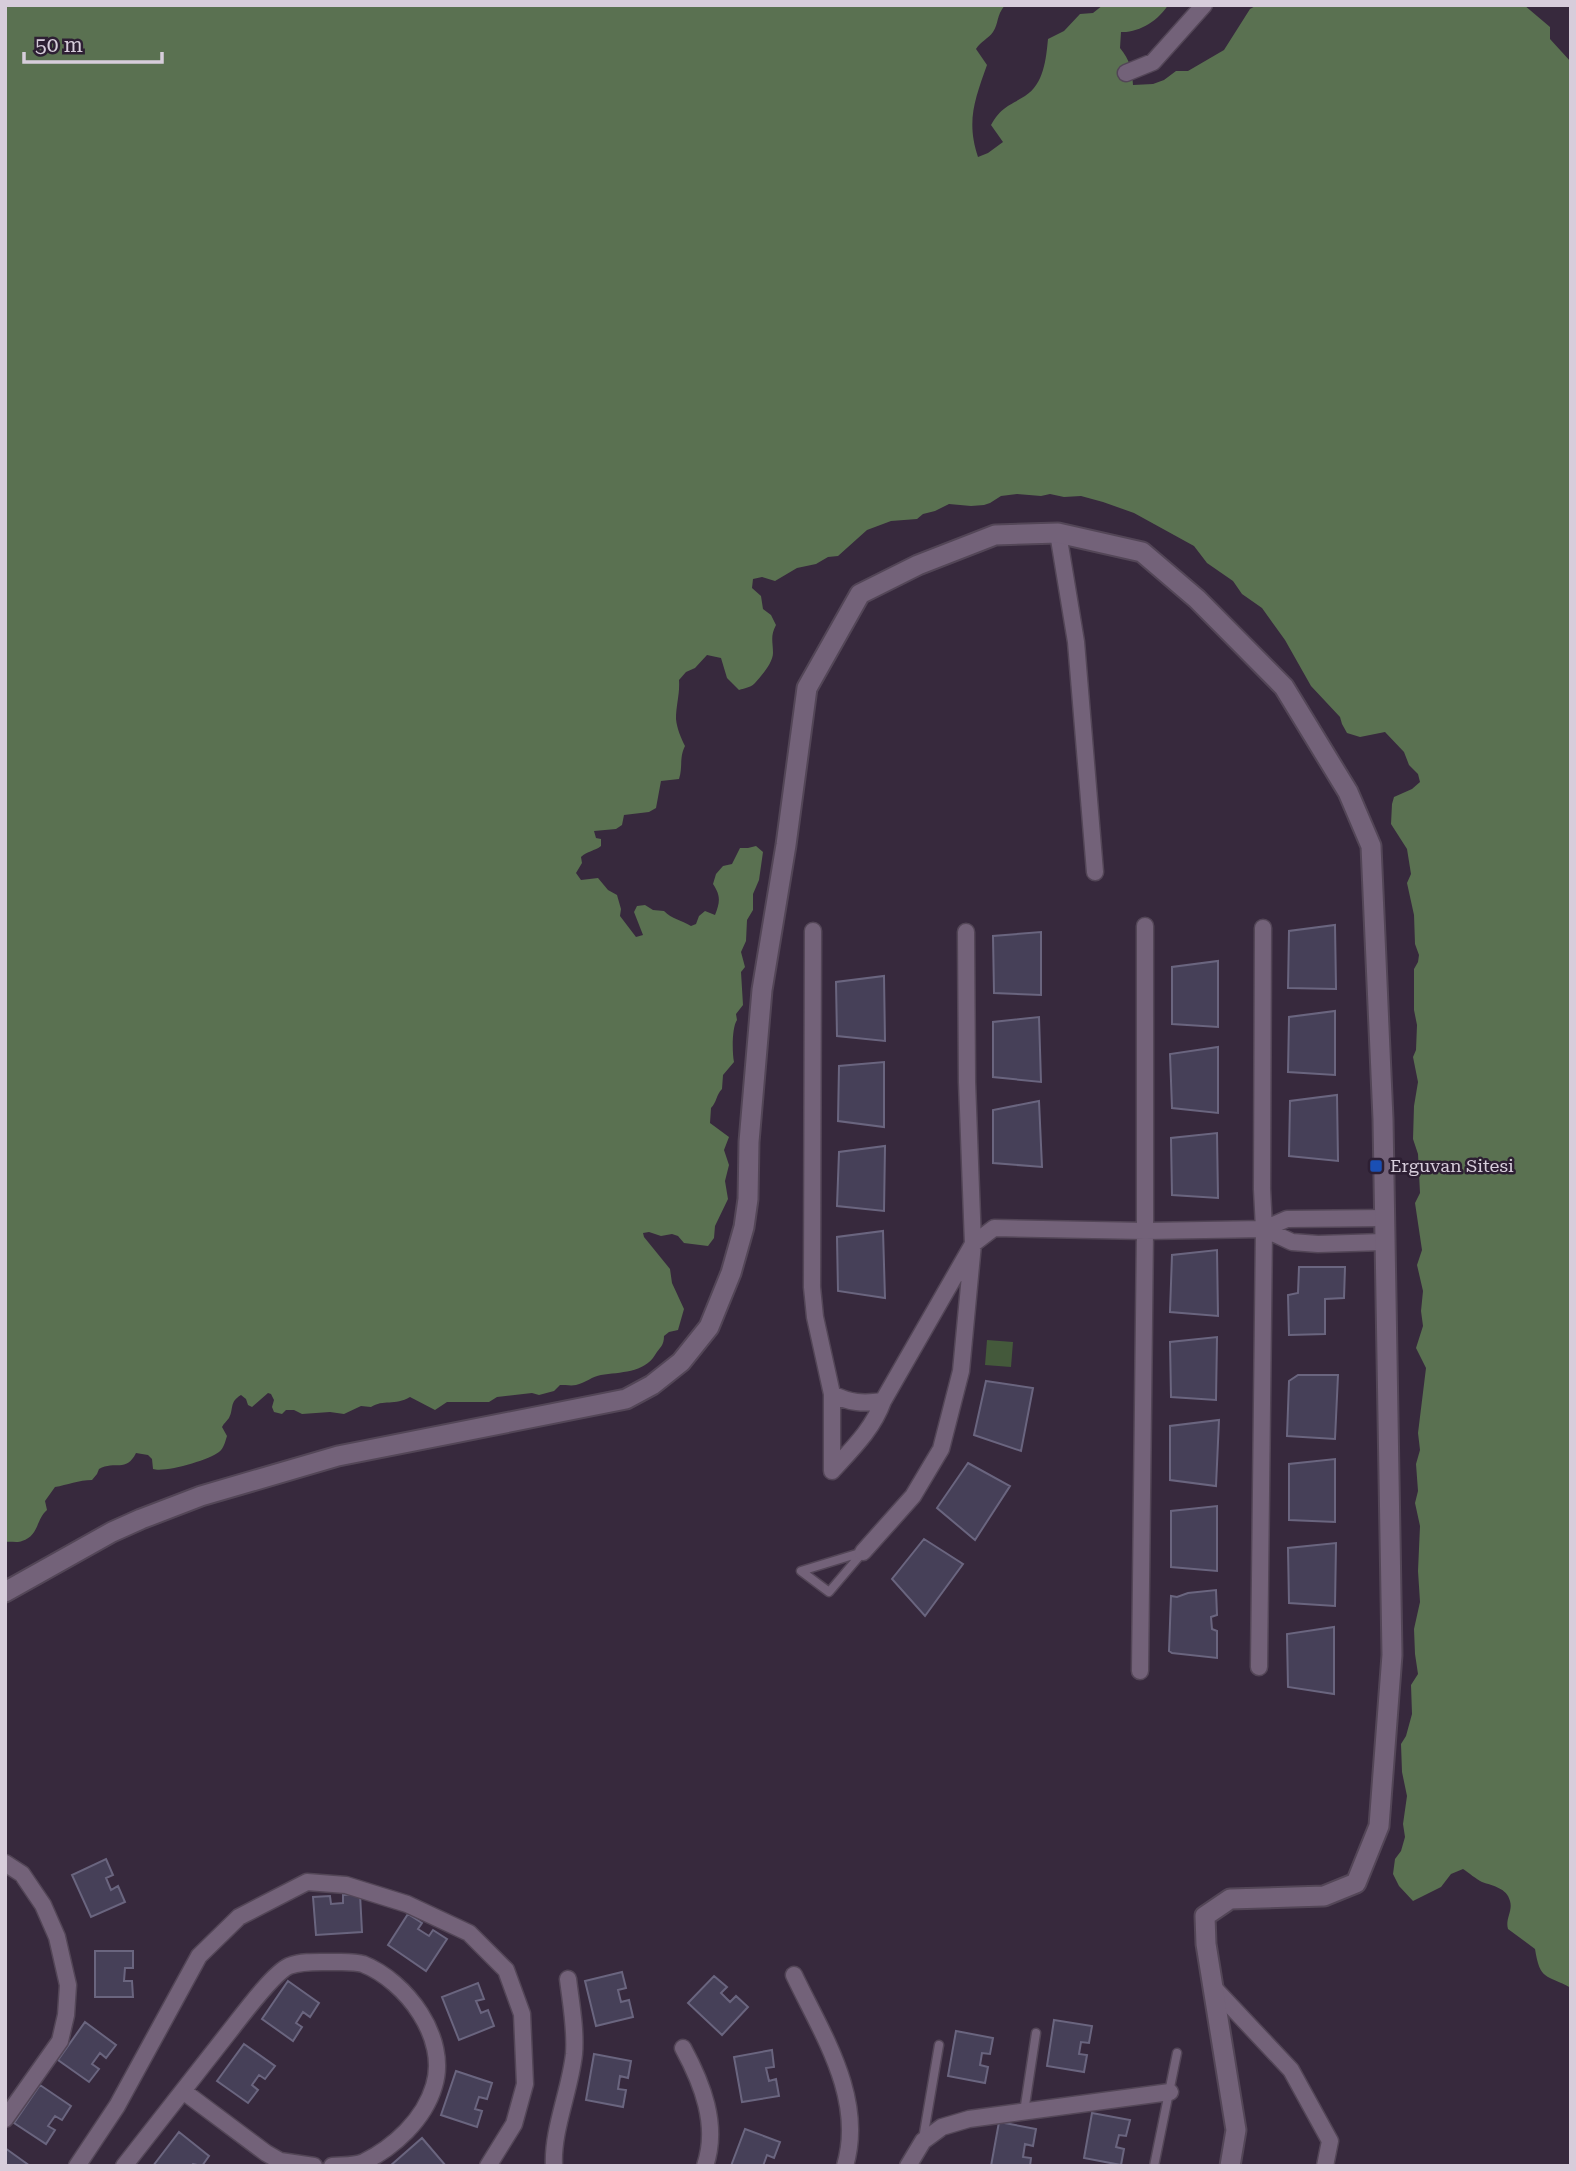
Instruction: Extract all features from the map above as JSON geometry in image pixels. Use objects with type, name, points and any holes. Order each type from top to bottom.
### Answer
[{"type":"street","points":[[1126,73],[1153,62],[1204,5]]},
{"type":"street","points":[[1058,533],[1076,642],[1095,872]]},
{"type":"street","points":[[5,1592],[112,1532],[201,1496],[338,1456],[626,1399],[652,1385],[681,1363],[713,1317],[732,1273],[744,1227],[748,1199],[748,1142],[762,990],[786,845],[807,688],[860,594],[918,565],[995,535],[1058,533],[1142,552],[1198,598],[1284,687],[1348,792],[1371,846],[1383,1119],[1392,1655],[1379,1826],[1356,1882],[1324,1896],[1230,1899],[1205,1916],[1206,1944],[1236,2130],[1230,2166]]},
{"type":"street","points":[[1140,1671],[1145,926]]},
{"type":"street","points":[[1259,1667],[1265,1229],[1262,1189],[1263,928]]},
{"type":"street","points":[[813,931],[812,1287],[815,1317],[832,1394],[832,1471],[877,1418],[883,1401],[973,1244],[994,1228],[1145,1231],[1265,1229],[1287,1219],[1385,1218]]},
{"type":"street","points":[[863,1552],[913,1496],[941,1449],[961,1371],[973,1244],[967,1082],[966,932]]},
{"type":"street","points":[[1265,1229],[1292,1242],[1384,1242]]},
{"type":"street","points":[[832,1394],[846,1401],[862,1404],[883,1401]]},
{"type":"street","points":[[5,1863],[22,1874],[43,1905],[57,1937],[68,1985],[66,2015],[60,2041],[5,2119]]},
{"type":"street","points":[[77,2166],[117,2106],[199,1956],[239,1917],[307,1882],[346,1885],[407,1904],[469,1933],[506,1970],[522,2014],[525,2084],[514,2124],[488,2166]]},
{"type":"street","points":[[124,2166],[254,2000],[287,1967],[302,1963],[360,1963],[383,1975],[407,1995],[427,2026],[435,2045],[435,2085],[413,2124],[396,2142],[362,2163],[332,2166]]},
{"type":"street","points":[[794,1975],[841,2075],[851,2121],[845,2166]]},
{"type":"street","points":[[554,2166],[556,2142],[574,2055],[575,2030],[568,1979]]},
{"type":"street","points":[[1213,1987],[1291,2070],[1330,2141],[1325,2166]]},
{"type":"street","points":[[682,2048],[704,2090],[709,2131],[709,2153],[705,2166]]},
{"type":"street","points":[[183,2091],[280,2161],[314,2166]]},
{"type":"street","points":[[908,2166],[923,2141],[942,2127],[969,2119],[1170,2092]]},
{"type":"lane","points":[[863,1552],[829,1591],[801,1571],[838,1560],[863,1552]]},
{"type":"lane","points":[[1024,2112],[1036,2034]]},
{"type":"lane","points":[[923,2141],[939,2045]]},
{"type":"lane","points":[[1154,2166],[1177,2053]]},
{"type":"green space","points":[[5,5],[1005,5],[993,32],[976,49],[987,65],[972,121],[978,157],[1003,142],[991,125],[1002,111],[1036,85],[1043,70],[1048,39],[1064,31],[1080,14],[1093,13],[1103,5],[1168,5],[1148,24],[1121,32],[1120,48],[1130,65],[1133,85],[1153,84],[1176,71],[1188,71],[1224,50],[1250,9],[1257,5],[1524,5],[1550,27],[1550,39],[1571,62],[1571,1988],[1542,1972],[1535,1949],[1508,1929],[1511,1905],[1503,1890],[1482,1882],[1463,1869],[1451,1874],[1441,1887],[1413,1901],[1399,1886],[1393,1874],[1395,1859],[1401,1851],[1405,1837],[1403,1824],[1407,1796],[1402,1772],[1401,1744],[1412,1714],[1411,1685],[1418,1674],[1414,1629],[1420,1602],[1420,1526],[1415,1503],[1418,1491],[1416,1464],[1420,1450],[1418,1433],[1426,1368],[1416,1348],[1423,1326],[1423,1291],[1417,1265],[1422,1250],[1415,1203],[1420,1193],[1418,1154],[1413,1139],[1418,1082],[1413,1057],[1416,1050],[1417,1025],[1414,1010],[1414,969],[1419,955],[1415,944],[1414,915],[1407,883],[1411,874],[1407,849],[1391,824],[1394,797],[1420,782],[1418,774],[1409,765],[1404,752],[1385,732],[1360,737],[1347,733],[1340,717],[1311,686],[1285,640],[1262,608],[1242,594],[1233,581],[1207,563],[1194,546],[1134,513],[1103,502],[1081,496],[1017,494],[1001,496],[984,505],[949,504],[917,519],[891,521],[867,530],[838,556],[797,568],[775,581],[762,577],[753,579],[752,588],[761,596],[763,609],[771,615],[776,625],[769,665],[754,684],[739,690],[727,678],[721,658],[707,655],[695,668],[686,672],[679,680],[676,714],[677,726],[685,746],[679,779],[661,781],[656,808],[649,812],[624,815],[622,825],[616,829],[594,831],[596,838],[601,839],[601,846],[581,857],[582,863],[576,873],[581,880],[598,878],[608,890],[617,895],[620,916],[636,937],[643,935],[634,912],[637,906],[645,905],[653,910],[664,911],[691,926],[696,924],[705,911],[715,915],[719,899],[713,884],[716,874],[723,866],[732,864],[740,848],[756,846],[763,852],[759,880],[753,894],[753,910],[747,920],[746,941],[741,952],[745,967],[741,972],[743,1005],[736,1014],[734,1062],[723,1075],[722,1089],[711,1108],[710,1123],[729,1137],[724,1150],[729,1165],[725,1181],[728,1199],[715,1226],[714,1238],[708,1246],[684,1243],[672,1234],[661,1236],[643,1233],[670,1269],[672,1283],[684,1309],[678,1330],[664,1336],[662,1344],[650,1361],[631,1371],[598,1376],[576,1385],[560,1385],[554,1391],[539,1395],[532,1393],[497,1397],[489,1402],[447,1402],[435,1410],[410,1397],[371,1407],[361,1406],[344,1414],[302,1414],[286,1410],[282,1414],[274,1412],[271,1394],[268,1393],[252,1407],[241,1395],[233,1403],[229,1418],[222,1427],[227,1436],[219,1452],[187,1465],[159,1470],[153,1469],[152,1459],[148,1455],[136,1453],[128,1463],[99,1469],[92,1480],[55,1487],[45,1501],[47,1510],[32,1535],[20,1542],[5,1542]]},
{"type":"green space","points":[[987,1340],[1013,1342],[1011,1367],[985,1365]]},
{"type":"building","points":[[1335,925],[1336,989],[1288,988],[1289,931]]},
{"type":"building","points":[[1041,932],[1041,995],[994,993],[993,936]]},
{"type":"building","points":[[1218,961],[1218,1027],[1172,1024],[1172,967]]},
{"type":"building","points":[[884,976],[885,1041],[837,1036],[836,982]]},
{"type":"building","points":[[1335,1011],[1335,1075],[1288,1072],[1289,1017]]},
{"type":"building","points":[[1039,1017],[1041,1082],[993,1077],[993,1022]]},
{"type":"building","points":[[1218,1047],[1218,1113],[1172,1108],[1170,1054]]},
{"type":"building","points":[[884,1062],[884,1127],[838,1121],[839,1066]]},
{"type":"building","points":[[1337,1095],[1338,1161],[1289,1156],[1290,1101]]},
{"type":"building","points":[[1039,1101],[1042,1167],[993,1163],[993,1110]]},
{"type":"building","points":[[1217,1133],[1218,1198],[1172,1195],[1171,1138]]},
{"type":"building","points":[[885,1146],[884,1211],[837,1206],[839,1152]]},
{"type":"building","points":[[883,1231],[885,1298],[838,1291],[837,1237]]},
{"type":"building","points":[[1217,1250],[1218,1316],[1170,1312],[1172,1255]]},
{"type":"building","points":[[1299,1267],[1345,1267],[1344,1298],[1325,1299],[1325,1334],[1289,1335],[1288,1295],[1298,1293]]},
{"type":"building","points":[[1217,1337],[1216,1400],[1171,1397],[1170,1342]]},
{"type":"building","points":[[1298,1375],[1338,1375],[1335,1439],[1287,1436],[1289,1381]]},
{"type":"building","points":[[986,1381],[1033,1388],[1021,1451],[974,1435]]},
{"type":"building","points":[[1219,1420],[1216,1486],[1170,1480],[1170,1426]]},
{"type":"building","points":[[1335,1459],[1335,1522],[1289,1520],[1289,1464]]},
{"type":"building","points":[[968,1463],[1010,1486],[975,1540],[937,1508]]},
{"type":"building","points":[[1217,1506],[1217,1571],[1171,1567],[1171,1511]]},
{"type":"building","points":[[924,1539],[963,1564],[925,1616],[892,1579]]},
{"type":"building","points":[[1336,1543],[1335,1606],[1289,1603],[1288,1548]]},
{"type":"building","points":[[1216,1590],[1217,1615],[1211,1617],[1212,1629],[1217,1631],[1217,1658],[1169,1651],[1171,1596]]},
{"type":"building","points":[[1334,1627],[1334,1694],[1288,1687],[1287,1634]]},
{"type":"building","points":[[106,1859],[113,1875],[106,1878],[111,1890],[118,1886],[125,1902],[91,1917],[72,1875]]},
{"type":"building","points":[[360,1894],[362,1932],[316,1935],[313,1897],[330,1896],[331,1904],[343,1903],[343,1895]]},
{"type":"building","points":[[408,1914],[422,1923],[418,1929],[429,1936],[433,1930],[447,1939],[426,1971],[388,1945]]},
{"type":"building","points":[[95,1951],[133,1951],[133,1968],[125,1968],[124,1981],[132,1981],[133,1997],[95,1997]]},
{"type":"building","points":[[622,1972],[626,1988],[618,1990],[621,2002],[629,2000],[633,2017],[596,2026],[585,1981]]},
{"type":"building","points":[[714,1976],[727,1987],[721,1993],[730,2002],[736,1996],[748,2007],[722,2035],[688,2003]]},
{"type":"building","points":[[288,1981],[319,2003],[310,2017],[303,2012],[296,2023],[302,2027],[293,2041],[262,2019]]},
{"type":"building","points":[[478,1983],[484,1999],[476,2001],[481,2013],[488,2010],[494,2026],[459,2040],[442,1997]]},
{"type":"building","points":[[1054,2020],[1092,2026],[1089,2043],[1081,2042],[1079,2054],[1087,2055],[1084,2072],[1047,2066]]},
{"type":"building","points":[[85,2022],[116,2045],[106,2058],[100,2053],[92,2064],[99,2069],[89,2082],[58,2060]]},
{"type":"building","points":[[956,2031],[993,2038],[990,2054],[982,2053],[980,2065],[988,2067],[985,2083],[948,2076]]},
{"type":"building","points":[[244,2044],[275,2066],[265,2079],[259,2075],[252,2085],[258,2090],[248,2103],[217,2081]]},
{"type":"building","points":[[772,2050],[774,2067],[766,2068],[769,2081],[776,2079],[779,2096],[742,2102],[734,2057]]},
{"type":"building","points":[[594,2054],[631,2061],[628,2078],[620,2076],[618,2089],[626,2090],[623,2107],[586,2100]]},
{"type":"building","points":[[456,2071],[492,2083],[487,2099],[479,2097],[475,2109],[482,2111],[477,2127],[441,2115]]},
{"type":"building","points":[[40,2085],[71,2106],[62,2120],[55,2116],[48,2126],[55,2130],[46,2144],[14,2123]]},
{"type":"building","points":[[1092,2113],[1130,2120],[1126,2136],[1119,2135],[1116,2147],[1124,2149],[1121,2165],[1084,2158]]},
{"type":"building","points":[[999,2122],[1036,2129],[1033,2146],[1025,2144],[1023,2157],[1031,2158],[1030,2166],[991,2166]]},
{"type":"building","points":[[745,2129],[780,2142],[774,2158],[767,2155],[763,2166],[731,2166]]},
{"type":"building","points":[[179,2132],[209,2156],[202,2166],[153,2166]]},
{"type":"building","points":[[422,2138],[446,2166],[390,2166]]},
{"type":"building","points":[[5,2148],[30,2166],[5,2166]]},
{"type":"place","name":"Erguvan Sitesi","points":[[1376,1166]]}]
